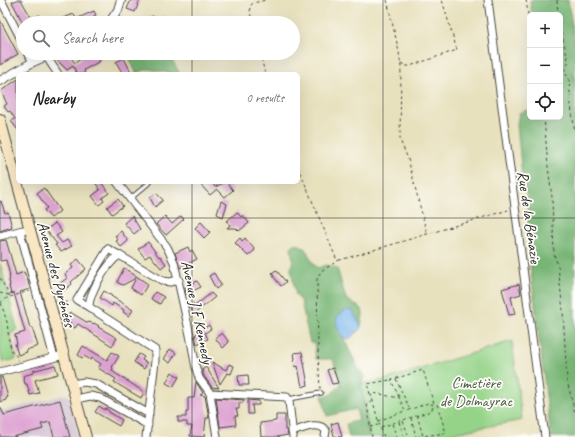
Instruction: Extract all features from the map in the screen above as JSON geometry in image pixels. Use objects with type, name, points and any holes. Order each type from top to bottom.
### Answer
[{"type":"main road","name":"Avenue des Pyrénées","points":[[0,119],[24,229],[50,306],[60,356],[72,384],[86,437]]},
{"type":"street","points":[[1,0],[16,30]]},
{"type":"street","points":[[114,16],[121,0]]},
{"type":"street","name":"Rue de la Bénazie","points":[[488,0],[545,437]]},
{"type":"street","points":[[0,81],[37,60]]},
{"type":"street","points":[[52,60],[57,72]]},
{"type":"street","name":"Avenue J F Kennedy","points":[[119,184],[167,246],[174,262],[179,280],[196,368],[199,378],[210,392],[217,437]]},
{"type":"street","points":[[0,236],[24,229],[36,290],[52,354],[60,356]]},
{"type":"street","points":[[146,437],[156,361],[155,350],[77,300],[108,249],[163,281],[170,282],[179,280]]},
{"type":"street","points":[[89,307],[92,294],[111,262],[119,255]]},
{"type":"street","points":[[0,372],[60,356]]},
{"type":"street","points":[[72,384],[84,382],[96,384],[149,414]]},
{"type":"street","points":[[210,392],[285,397],[289,399],[292,434],[316,425],[321,426],[326,431],[325,437]]},
{"type":"street","points":[[76,399],[90,396],[100,398],[148,426]]},
{"type":"lane","points":[[130,199],[148,184]]},
{"type":"lane","points":[[289,399],[321,393]]},
{"type":"path","points":[[251,16],[251,5],[266,0]]},
{"type":"path","points":[[387,0],[400,63],[400,140],[408,159],[427,234]]},
{"type":"path","points":[[400,63],[410,66],[458,50],[442,0]]},
{"type":"path","points":[[526,0],[528,12]]},
{"type":"path","points":[[557,0],[558,12]]},
{"type":"path","points":[[563,39],[567,54],[568,63],[565,69],[569,79],[575,132]]},
{"type":"path","points":[[262,60],[265,72]]},
{"type":"path","points":[[544,120],[552,197],[554,254],[558,266],[563,311],[567,381],[575,412]]},
{"type":"path","points":[[300,172],[336,258],[340,260]]},
{"type":"path","points":[[321,393],[318,352],[317,279],[320,271],[340,260],[515,208]]},
{"type":"path","points":[[0,278],[9,296]]},
{"type":"path","points":[[20,367],[17,357],[12,351],[7,322],[1,303],[9,296],[36,290]]},
{"type":"path","points":[[0,293],[9,296]]},
{"type":"path","points":[[50,306],[77,300]]},
{"type":"path","points":[[380,428],[431,410],[434,405],[423,370],[390,380],[367,384],[380,428],[384,437]]},
{"type":"path","points":[[396,378],[407,400],[410,410]]},
{"type":"path","points":[[390,380],[405,411]]},
{"type":"path","points":[[371,394],[378,393],[399,398]]},
{"type":"path","points":[[372,437],[366,404],[373,402]]},
{"type":"path","points":[[378,421],[428,403],[434,405]]},
{"type":"path","points":[[410,417],[417,437],[446,433],[437,404]]},
{"type":"path","points":[[417,415],[423,436]]},
{"type":"path","points":[[403,420],[409,437]]},
{"type":"path","points":[[399,421],[404,437]]},
{"type":"path","points":[[370,427],[379,424]]},
{"type":"path","points":[[392,424],[397,437]]},
{"type":"shaded area","points":[[68,394],[79,437],[0,437],[0,412]]},
{"type":"green space","points":[[530,0],[568,0],[575,44],[575,437],[551,437],[530,263],[527,197],[522,177],[517,124],[519,113],[527,110],[527,120],[563,120],[563,12],[532,12]]},
{"type":"green space","points":[[130,60],[172,60],[179,72],[164,72],[149,69],[136,72]]},
{"type":"green space","points":[[293,244],[303,247],[314,265],[318,268],[326,265],[337,268],[346,299],[362,309],[363,314],[361,326],[351,310],[339,329],[358,368],[365,377],[361,384],[369,437],[349,437],[346,424],[359,420],[356,409],[327,416],[322,396],[330,395],[341,385],[333,359],[316,359],[314,342],[310,343],[301,301],[296,295],[291,269],[293,259],[291,249]]},
{"type":"green space","points":[[0,263],[17,329],[10,335],[16,359],[3,362],[0,351]]},
{"type":"green space","name":"Cimetière de Dolmayrac","points":[[512,341],[522,420],[432,437],[369,437],[361,384],[388,379]]},
{"type":"water","points":[[347,310],[352,310],[361,326],[360,329],[349,339],[344,338],[336,322],[338,316]]},
{"type":"building","points":[[21,0],[30,16],[19,16],[12,2]]},
{"type":"building","points":[[131,0],[140,0],[135,12],[127,9]]},
{"type":"building","points":[[94,11],[96,15],[94,16],[83,16]]},
{"type":"building","points":[[0,20],[16,50],[16,55],[0,65]]},
{"type":"building","points":[[57,60],[73,60],[75,63],[79,60],[100,61],[84,70],[85,72],[76,72],[73,66],[67,70]]},
{"type":"building","points":[[125,60],[131,72],[122,72],[116,62]]},
{"type":"building","points":[[16,80],[16,127],[11,121],[15,119],[10,111],[8,112],[4,106],[7,104],[1,91]]},
{"type":"building","points":[[96,184],[102,184],[109,193],[102,198],[104,201],[99,205],[92,196],[100,190]]},
{"type":"building","points":[[200,184],[213,184],[215,187],[222,184],[228,184],[233,190],[225,197],[217,189],[210,195]]},
{"type":"building","points":[[44,188],[60,211],[51,218],[44,210],[47,208],[37,193]]},
{"type":"building","points":[[156,193],[163,200],[155,207],[150,198]]},
{"type":"building","points":[[118,199],[123,206],[112,214],[107,207]]},
{"type":"building","points":[[0,201],[5,213],[8,212],[12,227],[0,231]]},
{"type":"building","points":[[221,201],[227,204],[223,217],[217,214]]},
{"type":"building","points":[[237,212],[241,217],[243,215],[249,223],[239,231],[236,228],[227,228],[230,225],[227,221]]},
{"type":"building","points":[[132,216],[140,229],[134,234],[124,223]]},
{"type":"building","points":[[165,216],[172,224],[181,216],[184,219],[166,235],[156,224]]},
{"type":"building","points":[[201,222],[210,232],[204,238],[195,228]]},
{"type":"building","points":[[55,223],[62,232],[56,236],[62,243],[67,240],[72,246],[61,252],[55,245],[57,244],[46,230]]},
{"type":"building","points":[[121,231],[128,241],[121,247],[116,241],[118,240],[115,236]]},
{"type":"building","points":[[240,238],[242,241],[245,238],[255,250],[248,256],[235,243]]},
{"type":"building","points":[[6,240],[16,275],[24,272],[28,281],[30,289],[20,292],[30,328],[32,328],[38,346],[26,350],[27,352],[18,355],[15,344],[17,344],[15,335],[25,332],[14,293],[11,294],[9,286],[10,276],[6,260],[0,261],[0,241]]},
{"type":"building","points":[[148,242],[166,264],[161,268],[150,255],[145,258],[138,249]]},
{"type":"building","points":[[188,247],[190,252],[192,250],[197,259],[180,268],[175,253]]},
{"type":"building","points":[[78,259],[86,269],[63,291],[58,285],[67,278],[65,274],[73,268],[71,265]]},
{"type":"building","points":[[124,268],[148,284],[141,295],[131,288],[136,278],[123,285],[118,283]]},
{"type":"building","points":[[276,270],[286,282],[281,286],[272,273]]},
{"type":"building","points":[[214,273],[221,285],[216,289],[209,276]]},
{"type":"building","points":[[197,281],[201,287],[186,294],[185,287]]},
{"type":"building","points":[[519,284],[521,294],[511,297],[515,314],[509,315],[502,289]]},
{"type":"building","points":[[104,291],[133,310],[129,316],[123,312],[124,310],[113,303],[112,306],[100,298]]},
{"type":"building","points":[[155,292],[164,297],[160,304],[151,299]]},
{"type":"building","points":[[211,293],[215,297],[194,314],[189,306],[193,303],[195,306]]},
{"type":"building","points":[[70,312],[88,323],[94,323],[117,338],[112,346],[78,324],[75,328],[69,325],[71,323],[66,320]]},
{"type":"building","points":[[209,325],[211,329],[205,333],[208,339],[197,344],[195,335]]},
{"type":"building","points":[[222,333],[229,342],[223,348],[215,338]]},
{"type":"building","points":[[83,346],[107,360],[112,352],[119,356],[112,367],[112,371],[144,392],[141,398],[114,382],[116,379],[98,368],[101,364],[92,358],[91,360],[84,356],[82,358],[78,355]]},
{"type":"building","points":[[170,349],[176,353],[170,363],[164,359]]},
{"type":"building","points":[[302,352],[308,385],[302,387],[298,366],[295,367],[294,353]]},
{"type":"building","points":[[139,354],[144,357],[142,360],[147,363],[144,369],[134,362]]},
{"type":"building","points":[[212,362],[226,370],[229,364],[234,366],[231,374],[227,373],[220,384]]},
{"type":"building","points":[[55,365],[58,374],[35,380],[39,393],[30,395],[23,376],[33,373],[32,371]]},
{"type":"building","points":[[206,367],[219,388],[212,387],[204,376],[202,370]]},
{"type":"building","points":[[333,368],[338,383],[332,384],[327,370]]},
{"type":"building","points":[[172,372],[179,377],[173,387],[166,383]]},
{"type":"building","points":[[248,375],[249,385],[239,385],[238,376]]},
{"type":"building","points":[[0,377],[2,377],[8,397],[6,400],[0,402]]},
{"type":"building","points":[[196,382],[203,393],[200,395],[205,396],[209,418],[206,418],[204,437],[190,436],[192,426],[187,426],[187,422],[178,422],[178,417],[186,417],[186,412],[188,412],[188,398],[194,398]]},
{"type":"building","points":[[216,398],[244,400],[243,403],[239,403],[239,409],[236,409],[238,416],[235,416],[236,425],[220,427]]},
{"type":"building","points":[[60,400],[70,437],[54,437],[50,422],[41,424],[43,429],[13,437],[0,437],[0,406],[4,415]]},
{"type":"building","points":[[248,400],[259,401],[259,405],[252,405],[253,414],[248,414]]},
{"type":"building","points":[[99,406],[105,410],[105,408],[122,420],[119,426],[95,412]]},
{"type":"building","points":[[276,415],[285,415],[285,430],[287,430],[288,435],[261,437],[260,423],[276,421]]},
{"type":"building","points":[[338,422],[342,437],[334,436],[331,424]]}]
